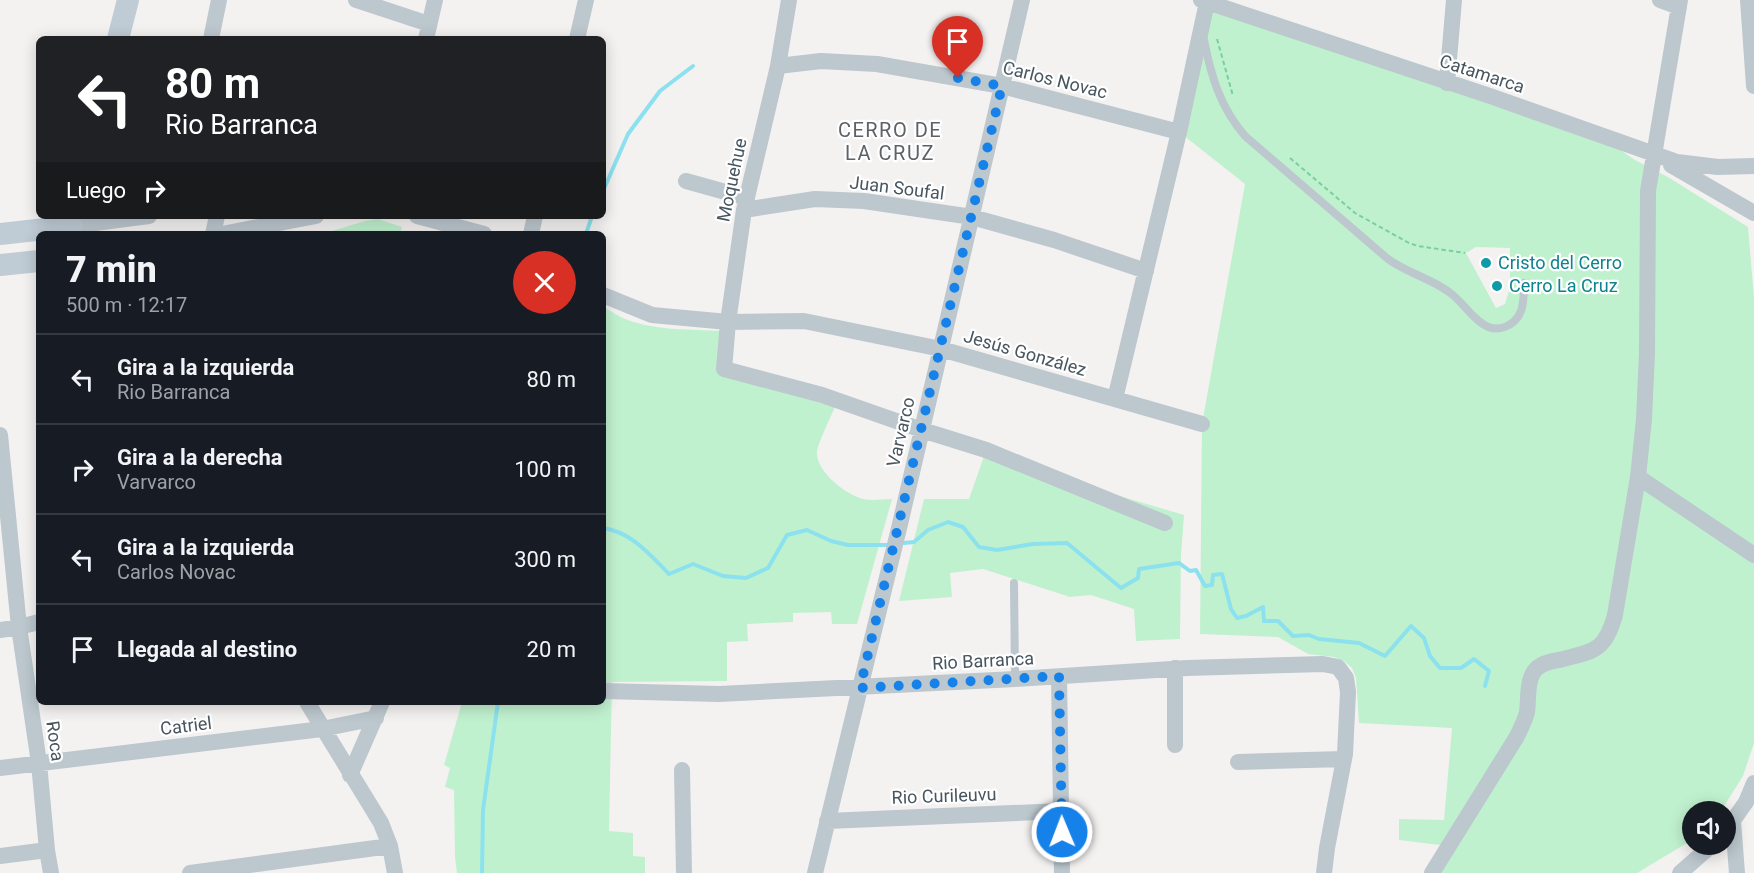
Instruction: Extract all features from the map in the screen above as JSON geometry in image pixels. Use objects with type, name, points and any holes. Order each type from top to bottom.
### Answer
[{"type":"main road","points":[[119,36],[128,0]]},
{"type":"main road","points":[[0,234],[72,225]]},
{"type":"main road","points":[[0,266],[36,261]]},
{"type":"street","points":[[212,36],[219,0]]},
{"type":"street","points":[[356,0],[428,32],[435,0]]},
{"type":"street","points":[[578,36],[586,0]]},
{"type":"street","name":"Moquehue","points":[[789,0],[778,66],[746,204],[728,322],[724,369],[822,395],[922,430]]},
{"type":"street","name":"Varvarco","points":[[815,873],[922,430],[1022,0]]},
{"type":"street","points":[[1250,17],[1254,0]]},
{"type":"street","points":[[1447,83],[1454,0]]},
{"type":"street","points":[[1432,873],[1516,738],[1526,714],[1530,682],[1536,669],[1547,662],[1592,651],[1602,644],[1610,633],[1615,615],[1638,477],[1644,419],[1647,354],[1648,191],[1680,3],[1660,0]]},
{"type":"street","points":[[1748,0],[1752,17],[1754,86]]},
{"type":"street","points":[[1115,399],[1179,132],[1201,28],[1204,1]]},
{"type":"street","name":"Catamarca","points":[[1204,1],[1493,97],[1677,162],[1695,165],[1754,166]]},
{"type":"street","name":"Carlos Novac","points":[[778,66],[821,61],[877,64],[1002,86],[1179,132]]},
{"type":"street","points":[[1655,155],[1754,213]]},
{"type":"street","points":[[686,181],[746,204]]},
{"type":"street","name":"Juan Soufal","points":[[746,204],[815,199],[864,201],[972,217],[1054,240],[1146,271]]},
{"type":"street","points":[[72,225],[123,219]]},
{"type":"street","points":[[238,231],[300,219]]},
{"type":"street","points":[[428,219],[473,231]]},
{"type":"street","name":"Jesús González","points":[[606,296],[652,315],[728,322],[804,321],[941,349],[1202,424]]},
{"type":"street","points":[[922,430],[986,450],[1165,523]]},
{"type":"street","name":"Roca","points":[[0,435],[19,627],[39,763],[51,873]]},
{"type":"street","points":[[1638,477],[1754,555]]},
{"type":"street","points":[[0,630],[36,623]]},
{"type":"street","name":"Rio Barranca","points":[[606,691],[719,694],[860,688],[1175,668],[1323,664],[1338,667],[1346,678],[1348,692],[1344,759]]},
{"type":"street","points":[[1175,668],[1175,745]]},
{"type":"street","points":[[1059,676],[1062,873]]},
{"type":"street","points":[[309,705],[381,823],[390,846],[395,873]]},
{"type":"street","points":[[350,775],[381,705]]},
{"type":"street","name":"Catriel","points":[[0,768],[322,729],[376,718]]},
{"type":"street","points":[[1238,762],[1344,759],[1324,873]]},
{"type":"street","points":[[682,770],[684,873]]},
{"type":"street","points":[[1736,816],[1746,802],[1754,783]]},
{"type":"street","name":"Rio Curileuvu","points":[[827,821],[1062,811]]},
{"type":"street","points":[[190,873],[390,846]]},
{"type":"street","points":[[0,856],[47,850]]},
{"type":"street","points":[[1680,873],[1700,855]]},
{"type":"street","points":[[1734,855],[1737,873]]},
{"type":"lane","points":[[1201,28],[1214,82],[1226,111],[1235,125],[1398,267],[1445,290],[1484,325],[1493,328],[1509,326],[1516,320],[1521,311],[1524,284]]},
{"type":"lane","points":[[1014,583],[1015,679]]},
{"type":"path","points":[[1216,39],[1234,97]]},
{"type":"path","points":[[1288,157],[1355,213],[1409,243],[1466,253]]},
{"type":"green space","points":[[1209,7],[1616,147],[1748,227],[1754,298],[1754,743],[1743,776],[1727,801],[1682,801],[1682,846],[1637,873],[1426,873],[1440,845],[1399,840],[1399,819],[1444,820],[1452,728],[1359,723],[1356,678],[1352,668],[1344,661],[1334,657],[1308,654],[1278,637],[1200,634],[1202,424],[1245,184],[1183,135]],"holes":[[[1476,247],[1510,248],[1510,287],[1505,304],[1496,308],[1466,253]]]},
{"type":"green space","points":[[378,219],[402,227],[401,231],[332,231]]},
{"type":"green space","points":[[606,309],[639,324],[675,329],[722,331],[721,375],[835,407],[817,451],[821,466],[833,481],[856,497],[870,500],[892,499],[857,624],[832,624],[831,612],[793,613],[793,622],[747,624],[748,641],[727,642],[727,681],[612,682],[609,831],[633,833],[633,856],[645,857],[645,873],[457,873],[454,790],[445,787],[450,768],[444,765],[461,705],[606,705]]},
{"type":"green space","points":[[984,456],[1184,515],[1180,639],[1136,641],[1134,609],[1091,595],[1070,597],[983,569],[950,573],[952,597],[899,601],[924,499],[969,499]]},
{"type":"waterway","points":[[606,184],[628,134],[660,91],[693,66]]},
{"type":"waterway","points":[[587,231],[591,219]]},
{"type":"waterway","points":[[904,543],[914,542],[928,530],[948,522],[963,527],[979,547],[997,550],[1033,544],[1067,543],[1121,588],[1138,578],[1139,569],[1179,563],[1190,571],[1196,570],[1205,586],[1212,585],[1213,575],[1222,574],[1231,609],[1237,618],[1263,607],[1264,621],[1278,621],[1293,636],[1309,635],[1319,639],[1359,643],[1385,656],[1411,626],[1424,638],[1430,656],[1440,668],[1461,668],[1474,659],[1489,671],[1485,686]]},
{"type":"waterway","points":[[606,529],[632,539],[669,574],[693,564],[723,576],[746,578],[768,568],[787,535],[807,530],[831,541],[848,545],[886,545]]},
{"type":"waterway","points":[[482,873],[483,810],[498,705]]},
{"type":"place","name":"Cristo del Cerro","points":[[1486,263]]},
{"type":"place","name":"Cerro La Cruz","points":[[1497,286]]},
{"type":"district","name":"CERRO DE LA CRUZ","points":[[890,142]]},
{"type":"route","points":[[958,78],[1002,86],[860,688],[1059,676],[1062,832]]}]
